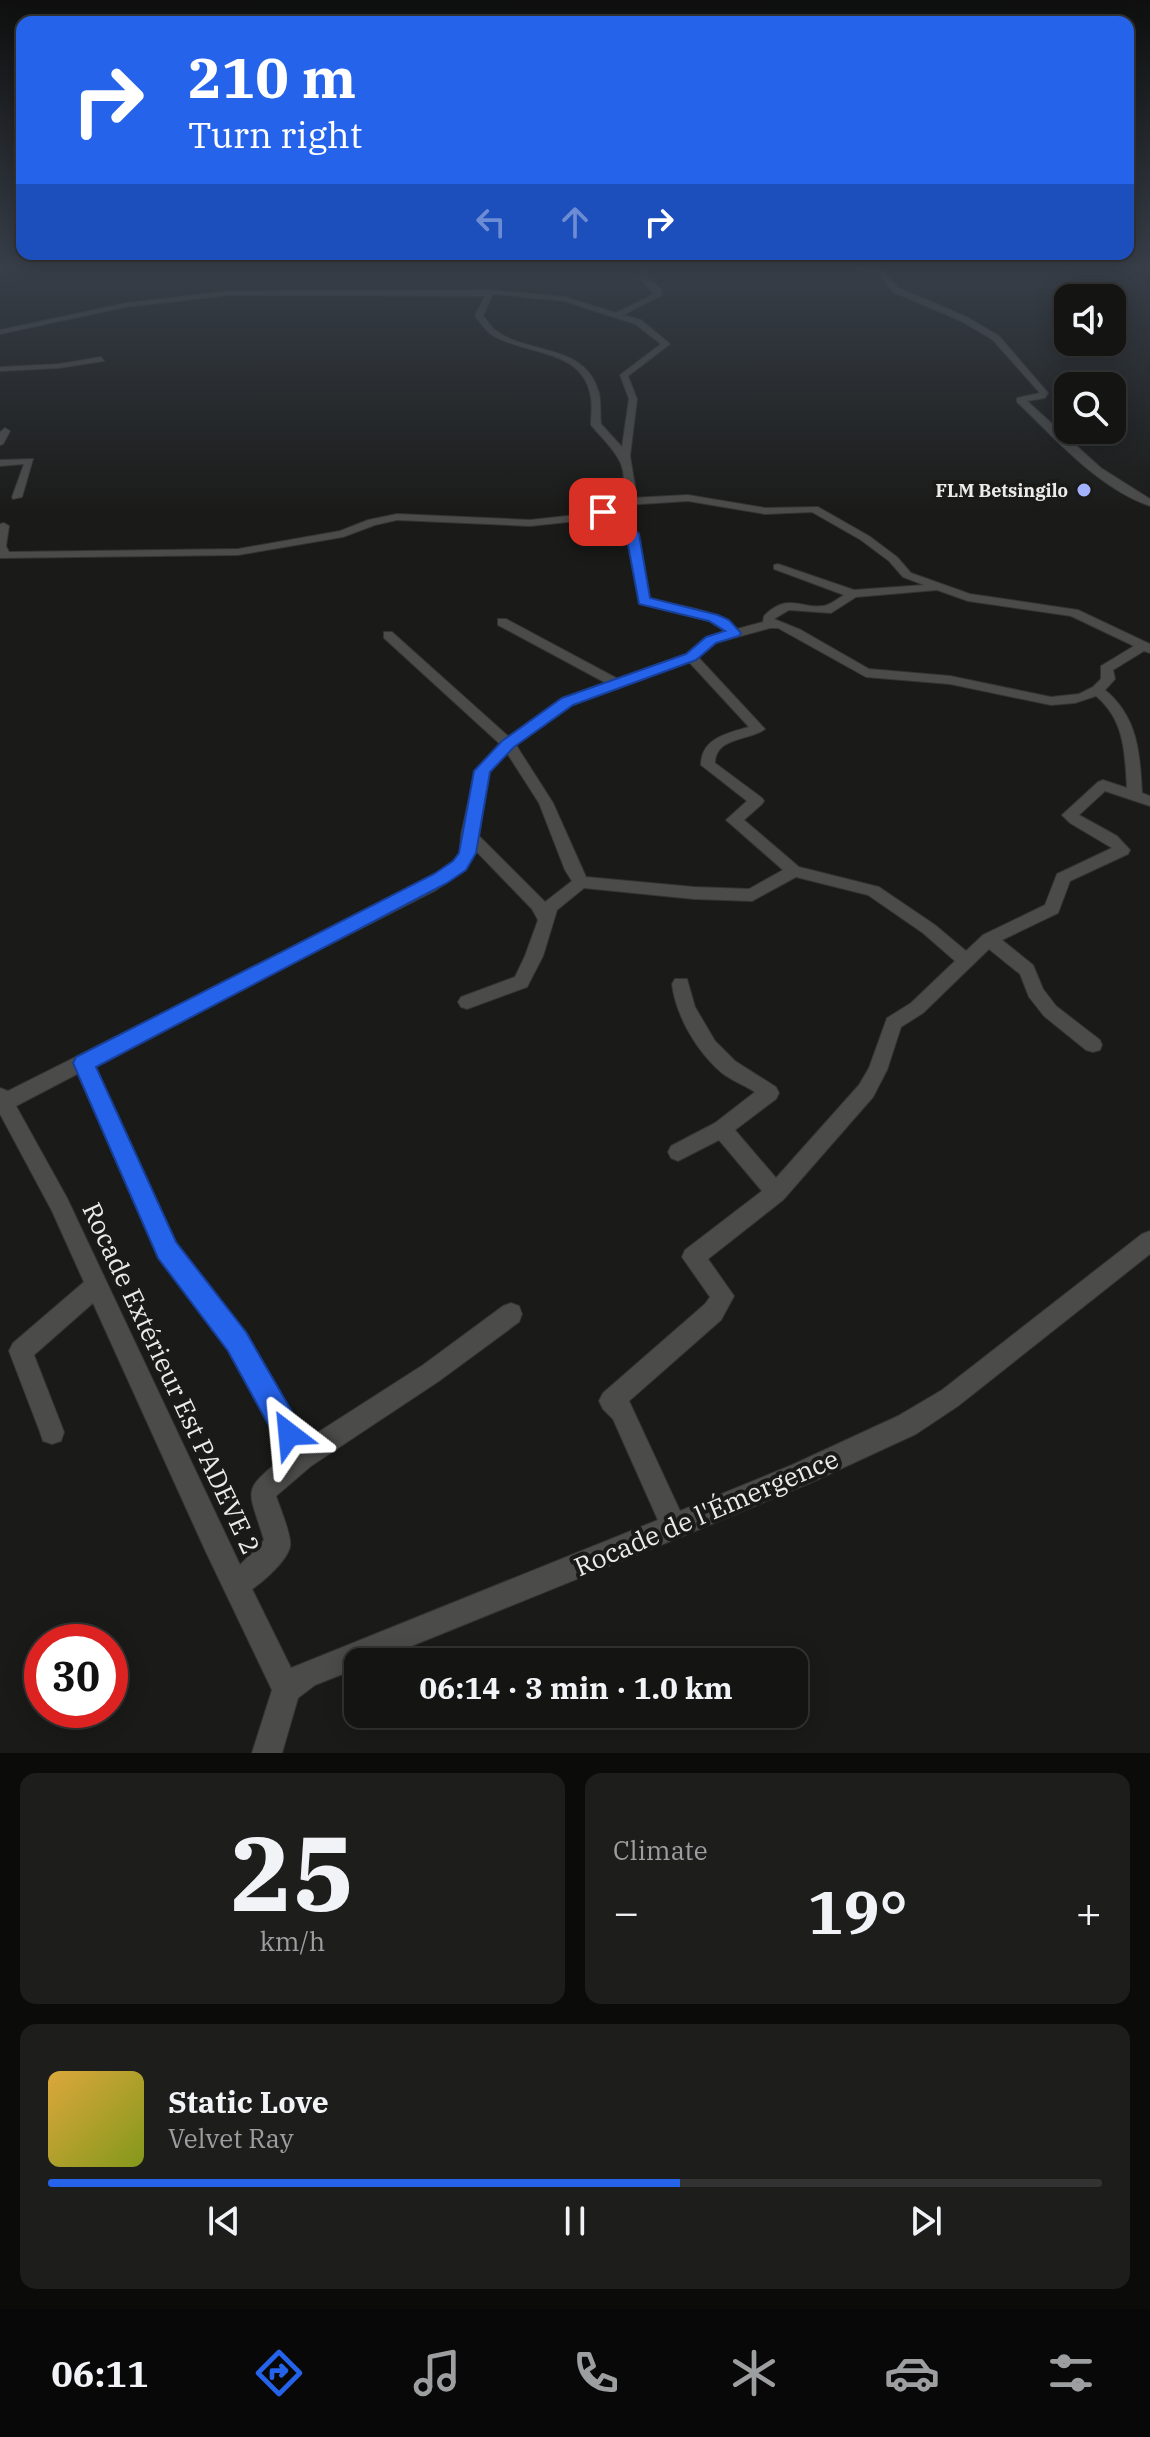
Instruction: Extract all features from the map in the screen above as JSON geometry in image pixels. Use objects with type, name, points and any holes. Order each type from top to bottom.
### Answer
[{"type":"street","points":[[534,347],[556,353],[581,367],[592,382],[598,401],[596,425],[625,456]]},
{"type":"street","points":[[623,502],[630,479],[625,456],[633,399],[624,375],[662,347]]},
{"type":"street","points":[[1004,347],[1044,393],[1020,400],[1079,455],[1133,495],[1150,503]]},
{"type":"street","points":[[0,369],[59,366],[101,359]]},
{"type":"street","points":[[0,442],[5,431]]},
{"type":"street","points":[[0,463],[30,461],[17,497]]},
{"type":"street","points":[[4,526],[3,554],[238,552],[343,534],[372,522],[397,517],[530,523],[587,517],[623,502],[688,498],[765,511],[814,509],[865,538],[893,559],[907,575],[938,587],[992,601],[1074,613],[1146,648]]},
{"type":"street","points":[[603,512],[606,519],[625,526],[632,534],[644,601],[713,618],[734,633]]},
{"type":"street","points":[[778,567],[853,594],[895,593],[938,587]]},
{"type":"street","points":[[770,624],[768,619],[775,612],[804,604],[827,610],[853,594]]},
{"type":"street","points":[[502,622],[617,684]]},
{"type":"street","points":[[2,1099],[84,1063],[430,886],[460,865],[468,853],[482,771],[508,744],[567,702],[691,657],[711,640],[780,624],[866,673],[950,680],[1051,701],[1065,701],[1098,691],[1108,679],[1106,669],[1146,648]]},
{"type":"street","points":[[388,635],[508,744],[546,803],[573,870],[581,882]]},
{"type":"street","points":[[691,657],[758,729],[727,738],[709,750],[707,756],[708,765],[757,801],[734,820],[794,871],[873,891],[929,929],[967,962]]},
{"type":"street","points":[[674,1527],[622,1410],[611,1401],[713,1312],[723,1296],[693,1257],[776,1193],[866,1091],[878,1070],[893,1023],[917,1008],[989,939],[1052,909],[1063,878],[1122,850],[1118,843],[1083,827],[1070,815],[1103,785],[1143,797],[1127,725],[1116,706],[1098,691]]},
{"type":"street","points":[[469,835],[538,905],[545,918]]},
{"type":"street","points":[[467,1002],[521,982],[534,956],[550,907],[581,882],[694,893],[752,895],[794,871]]},
{"type":"street","points":[[989,939],[1027,970],[1035,992],[1050,1011],[1093,1045]]},
{"type":"street","points":[[678,1152],[722,1129],[769,1093],[757,1080],[736,1073],[712,1053],[684,1003],[681,984]]},
{"type":"street","points":[[84,1063],[167,1250],[237,1342],[302,1457]]},
{"type":"street","name":"Rocade Extérieur Est PADEVE 2","points":[[2,1099],[60,1205],[215,1543],[286,1689]]},
{"type":"street","points":[[722,1129],[776,1193]]},
{"type":"street","name":"Rocade de l'Émergence","points":[[286,1689],[305,1675],[674,1527],[907,1425],[950,1398],[1150,1241]]},
{"type":"street","points":[[52,1432],[21,1351],[97,1285]]},
{"type":"street","points":[[237,1583],[255,1571],[278,1544],[262,1492],[302,1457],[431,1373],[511,1314]]},
{"type":"street","points":[[267,1753],[286,1689]]},
{"type":"place","name":"FLM Betsingilo","points":[[1084,490]]},
{"type":"route","points":[[289,1434],[237,1342],[167,1250],[84,1063],[430,886],[460,865],[468,853],[482,771],[508,744],[567,702],[691,657],[711,640],[734,633],[713,618],[644,601],[632,534],[625,526],[606,519],[603,512]]}]
